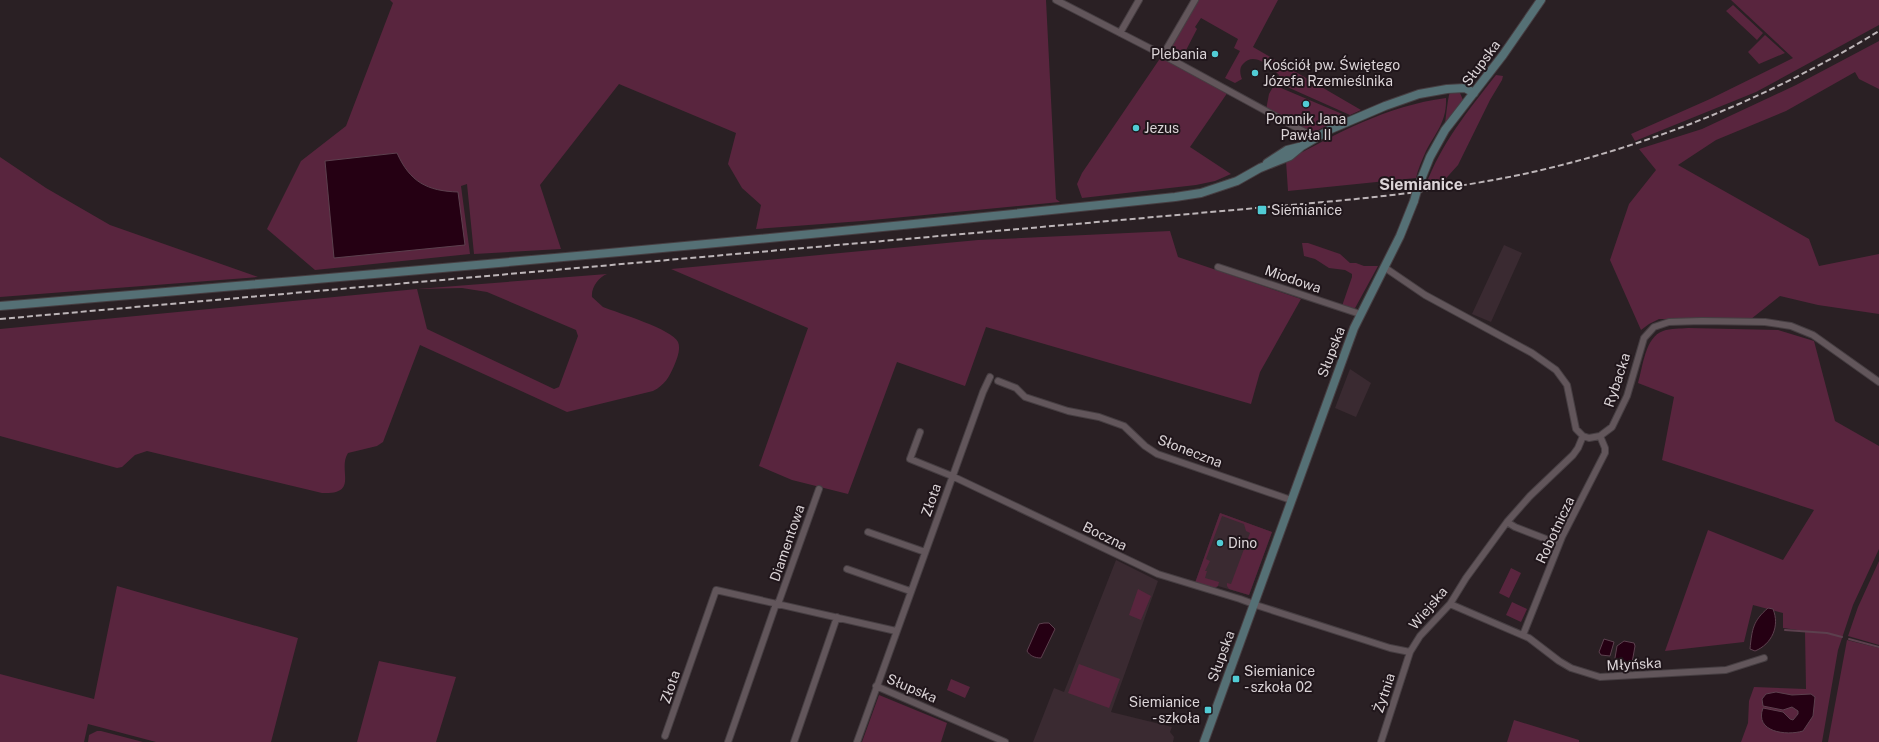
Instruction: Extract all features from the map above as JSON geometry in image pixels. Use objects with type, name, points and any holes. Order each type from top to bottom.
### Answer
[{"type":"street","points":[[1056,0],[1163,55],[1310,136],[1313,140]]},
{"type":"street","points":[[1120,34],[1139,0]]},
{"type":"street","points":[[1163,55],[1195,0]]},
{"type":"street","name":"Słupska","points":[[1204,742],[1360,314],[1400,236],[1428,162],[1441,138],[1503,55],[1541,0]]},
{"type":"street","points":[[0,306],[979,218],[1175,197],[1220,188],[1260,168],[1290,156],[1302,146],[1332,129],[1364,114],[1419,94],[1459,88],[1468,89],[1474,93]]},
{"type":"street","name":"Miodowa","points":[[1218,267],[1360,314]]},
{"type":"street","points":[[1384,267],[1425,296],[1532,353],[1556,370],[1567,385],[1576,429],[1583,436],[1589,438],[1600,436]]},
{"type":"street","name":"Rybacka","points":[[1600,436],[1612,427],[1622,409],[1644,338],[1654,327],[1669,322],[1765,322],[1791,326],[1813,335],[1879,382]]},
{"type":"street","name":"Złota","points":[[857,742],[910,591],[983,392],[990,377]]},
{"type":"street","name":"Słoneczna","points":[[998,381],[1016,388],[1025,397],[1068,412],[1100,416],[1124,426],[1145,446],[1157,454],[1291,500]]},
{"type":"street","name":"Boczna","points":[[920,432],[910,459],[952,476],[1158,574],[1254,603]]},
{"type":"street","name":"Wiejska","points":[[1254,603],[1259,606],[1392,648],[1410,652],[1420,636],[1450,604],[1466,578],[1507,522],[1530,496],[1573,455],[1583,436]]},
{"type":"street","name":"Robotnicza","points":[[1523,635],[1559,544],[1605,453],[1605,448],[1600,436]]},
{"type":"street","name":"Diamentowa","points":[[777,604],[819,490]]},
{"type":"street","points":[[1507,522],[1515,527],[1559,544]]},
{"type":"street","points":[[868,532],[925,552]]},
{"type":"street","points":[[847,569],[910,591]]},
{"type":"street","name":"Złota","points":[[665,736],[716,590],[896,631]]},
{"type":"street","points":[[728,742],[777,604]]},
{"type":"street","name":"Młyńska","points":[[1450,604],[1523,635],[1571,668],[1600,677],[1609,678],[1726,670],[1764,658]]},
{"type":"street","points":[[794,742],[837,617]]},
{"type":"street","name":"Żytnia","points":[[1381,742],[1410,652]]},
{"type":"street","name":"Słupska","points":[[876,686],[1005,742]]},
{"type":"shaded area","points":[[390,0],[1046,0],[1056,199],[1060,202],[862,221],[756,229],[761,205],[742,188],[728,164],[736,133],[619,84],[540,185],[561,249],[474,254],[467,184],[461,186],[470,254],[315,270],[267,229],[301,161],[346,126],[393,3]]},
{"type":"shaded area","points":[[1198,0],[1278,0],[1253,47],[1361,110],[1350,115],[1276,82],[1279,75],[1272,68],[1257,60],[1247,60],[1243,64],[1240,71],[1242,79],[1235,83],[1225,78],[1240,51],[1234,48],[1238,39],[1201,18],[1195,27],[1197,29],[1183,56],[1169,49]]},
{"type":"shaded area","points":[[1731,0],[1879,0],[1879,25],[1756,92],[1635,141],[1631,134],[1710,99],[1793,58]]},
{"type":"shaded area","points":[[1733,5],[1763,33],[1757,40],[1726,11]]},
{"type":"shaded area","points":[[1765,35],[1785,53],[1759,64],[1748,52]]},
{"type":"shaded area","points":[[1879,41],[1879,89],[1859,79],[1855,72],[1786,111],[1716,140],[1678,165],[1809,239],[1819,266],[1879,254],[1879,314],[1818,305],[1780,296],[1751,319],[1659,319],[1641,330],[1610,260],[1629,204],[1656,170],[1639,149],[1702,129],[1796,85]]},
{"type":"shaded area","points":[[1161,57],[1228,92],[1190,147],[1231,174],[1215,181],[1196,185],[1082,198],[1077,184],[1082,173]]},
{"type":"shaded area","points":[[1496,75],[1503,76],[1502,80],[1490,100],[1458,165],[1440,185],[1425,187],[1447,142],[1465,115]]},
{"type":"shaded area","points":[[1274,85],[1347,116],[1312,133],[1266,110],[1269,94]]},
{"type":"shaded area","points":[[1450,92],[1460,93],[1463,100],[1445,124],[1448,102]]},
{"type":"shaded area","points":[[1446,98],[1443,120],[1426,151],[1416,178],[1288,191],[1286,161],[1324,140],[1383,114],[1403,107]]},
{"type":"shaded area","points":[[397,153],[408,171],[421,183],[437,190],[458,192],[465,245],[334,258],[325,161]]},
{"type":"shaded area","points":[[0,157],[46,188],[110,225],[258,277],[0,297]]},
{"type":"shaded area","points":[[1170,231],[1178,257],[1301,299],[1260,372],[1251,404],[986,327],[965,386],[897,362],[848,494],[792,480],[759,466],[808,328],[671,269],[978,240]]},
{"type":"shaded area","points":[[1302,243],[1308,243],[1340,254],[1350,263],[1356,263],[1364,266],[1378,266],[1354,310],[1342,306],[1352,274],[1345,270],[1329,268],[1315,259],[1304,256]]},
{"type":"shaded area","points":[[1504,245],[1522,253],[1491,322],[1472,314]]},
{"type":"shaded area","points":[[607,274],[601,277],[596,283],[592,297],[603,307],[656,327],[674,337],[679,345],[678,354],[674,366],[664,383],[653,391],[567,412],[420,345],[383,442],[377,446],[348,453],[345,460],[344,486],[341,490],[334,493],[322,493],[147,451],[135,455],[122,467],[117,468],[0,436],[0,329],[417,289]],"holes":[[[462,288],[487,292],[576,330],[578,336],[559,387],[554,389],[427,329],[417,289]]]},
{"type":"shaded area","points":[[1688,328],[1778,330],[1814,341],[1835,421],[1879,446],[1879,549],[1853,605],[1838,650],[1822,742],[1741,742],[1748,723],[1749,701],[1754,687],[1806,689],[1805,631],[1783,628],[1783,613],[1753,605],[1744,642],[1665,651],[1708,530],[1783,560],[1814,510],[1662,460],[1674,397],[1638,383],[1648,346],[1652,339],[1663,331]]},
{"type":"shaded area","points":[[1350,369],[1371,383],[1356,417],[1335,408]]},
{"type":"shaded area","points":[[1220,513],[1272,532],[1249,595],[1218,586],[1216,588],[1195,583]]},
{"type":"shaded area","points":[[1220,513],[1272,532],[1249,595],[1229,589],[1227,583],[1231,584],[1250,533],[1246,531],[1244,524],[1222,516],[1206,559],[1210,561],[1205,571],[1207,571],[1205,578],[1219,582],[1218,586],[1214,588],[1195,583]]},
{"type":"shaded area","points":[[1116,560],[1158,581],[1111,712],[1172,727],[1170,732],[1174,737],[1173,742],[1033,742],[1054,688],[1064,692]]},
{"type":"shaded area","points":[[1879,561],[1879,645],[1848,636],[1858,607]]},
{"type":"shaded area","points":[[1511,568],[1521,573],[1509,598],[1499,593]]},
{"type":"shaded area","points":[[117,586],[298,638],[271,742],[156,742],[88,724],[84,742],[0,742],[0,674],[94,699]]},
{"type":"shaded area","points":[[1138,589],[1151,596],[1141,620],[1129,615]]},
{"type":"shaded area","points":[[1512,602],[1527,609],[1521,622],[1506,615]]},
{"type":"shaded area","points":[[1768,608],[1773,609],[1776,622],[1775,628],[1766,644],[1755,651],[1750,649],[1754,626],[1759,617]]},
{"type":"shaded area","points":[[1049,623],[1055,629],[1041,658],[1037,658],[1027,651],[1039,624]]},
{"type":"shaded area","points":[[1604,639],[1614,642],[1610,656],[1601,655],[1599,652]]},
{"type":"shaded area","points":[[1847,640],[1879,648],[1879,742],[1828,742]]},
{"type":"shaded area","points":[[1624,641],[1634,643],[1635,646],[1632,663],[1626,669],[1619,668],[1614,664],[1617,646]]},
{"type":"shaded area","points":[[379,661],[456,677],[436,742],[357,742]]},
{"type":"shaded area","points":[[1079,664],[1120,679],[1109,708],[1068,693]]},
{"type":"shaded area","points":[[951,679],[970,687],[965,698],[947,690]]},
{"type":"shaded area","points":[[1776,692],[1792,695],[1811,694],[1815,697],[1813,716],[1803,731],[1788,733],[1780,732],[1767,727],[1763,722],[1761,716],[1763,708],[1783,712],[1793,720],[1798,714],[1798,711],[1792,707],[1783,710],[1763,706],[1762,699],[1766,694]]},
{"type":"shaded area","points":[[879,695],[947,723],[941,742],[862,742]]},
{"type":"shaded area","points":[[1514,720],[1579,740],[1579,742],[1507,742]]},
{"type":"shaded area","points":[[97,731],[143,742],[88,742],[89,735]]},
{"type":"waterway","points":[[1785,630],[1827,633],[1842,637]]},
{"type":"waterway","points":[[1849,639],[1879,647]]},
{"type":"railway","points":[[0,319],[1313,203],[1442,188],[1519,175],[1566,164],[1613,151],[1660,135],[1750,99],[1794,78],[1879,31]]},
{"type":"place","name":"Plebania","points":[[1215,54]]},
{"type":"place","name":"Kościół pw. Świętego Józefa Rzemieślnika","points":[[1255,73]]},
{"type":"place","name":"Pomnik Jana Pawła II","points":[[1306,104]]},
{"type":"place","name":"Jezus","points":[[1136,128]]},
{"type":"place","name":"Siemianice","points":[[1262,210]]},
{"type":"place","name":"Dino","points":[[1220,543]]},
{"type":"place","name":"Siemianice - szkoła 02","points":[[1236,679]]},
{"type":"place","name":"Siemianice - szkoła","points":[[1208,710]]},
{"type":"district","name":"Siemianice","points":[[1421,184]]}]
